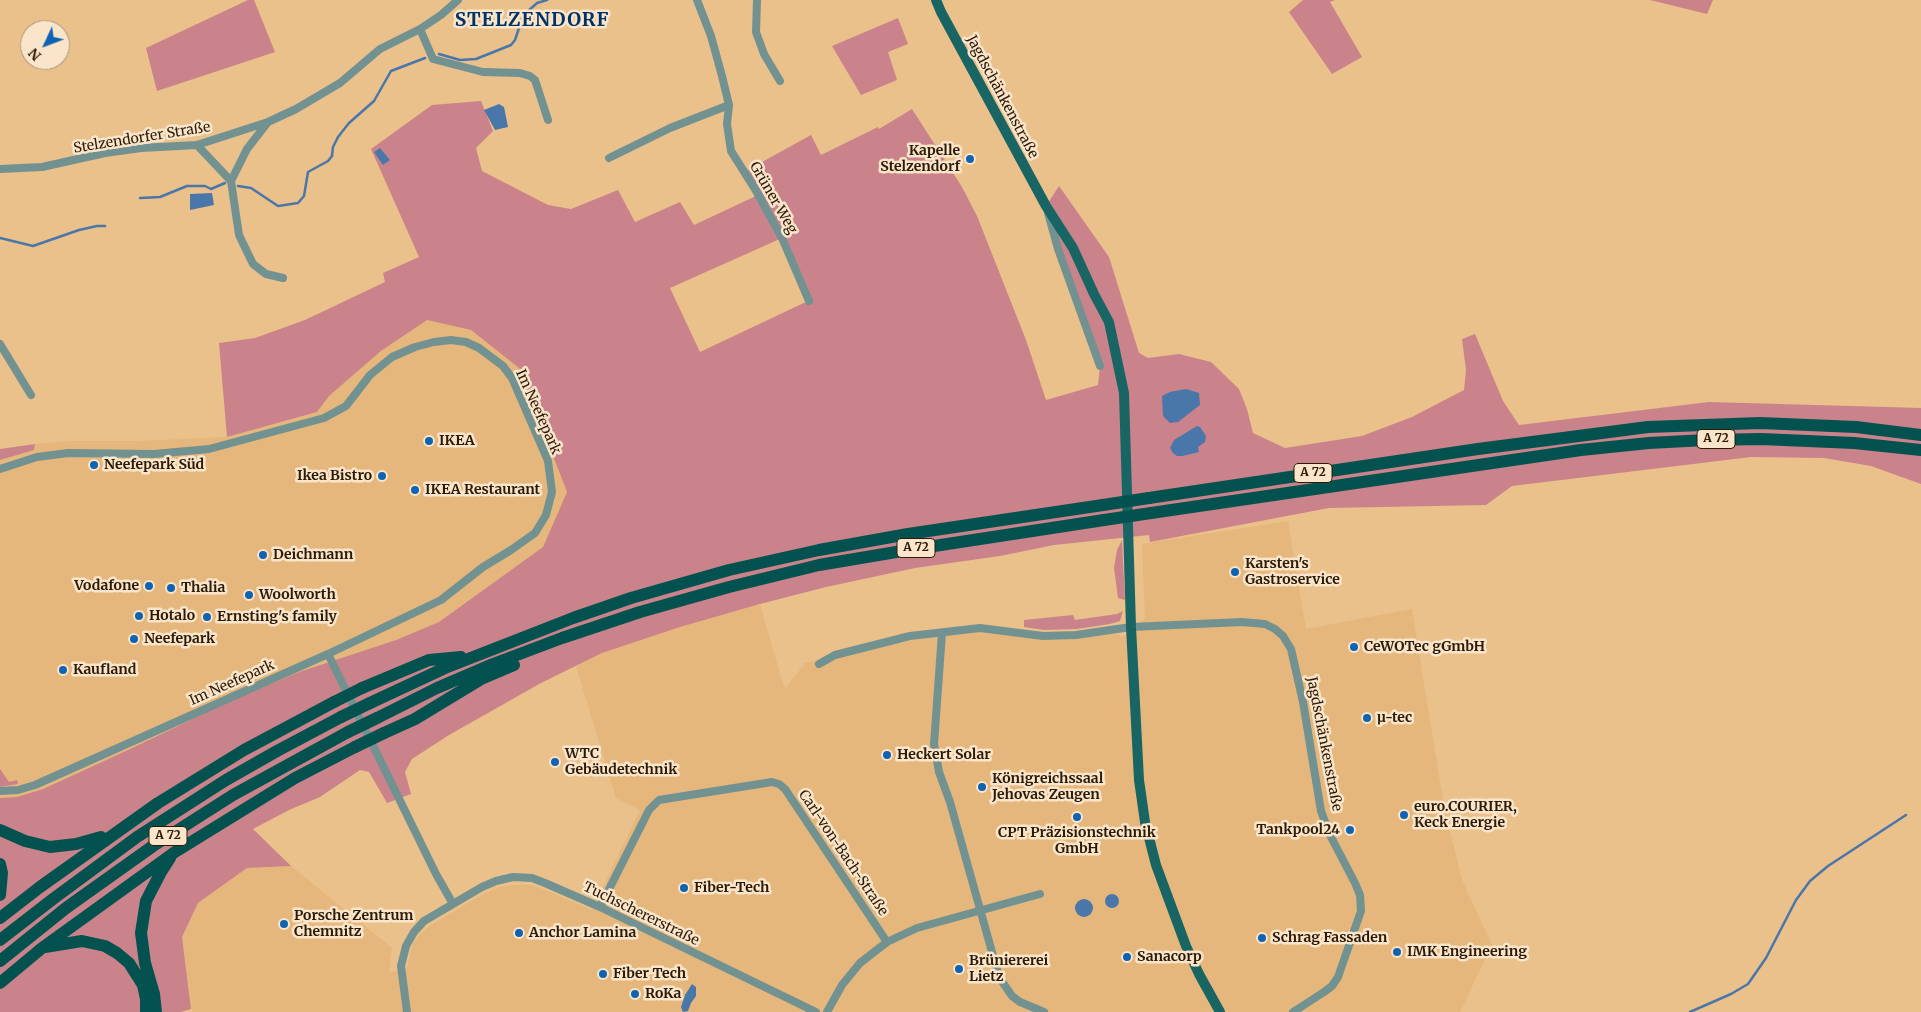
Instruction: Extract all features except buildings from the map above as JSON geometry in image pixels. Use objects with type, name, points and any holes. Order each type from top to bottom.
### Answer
[{"type":"highway","name":"A 72","points":[[0,940],[137,837],[226,780],[341,717],[445,668],[536,632],[631,598],[730,570],[819,550],[908,534],[1478,449],[1605,432],[1710,424],[1809,424],[1921,435]]},
{"type":"highway","name":"A 72","points":[[0,961],[66,908],[153,846],[233,795],[348,732],[445,685],[562,638],[640,612],[729,587],[819,566],[956,542],[1609,447],[1706,440],[1761,439],[1827,441],[1921,450]]},
{"type":"highway","points":[[0,983],[42,948],[175,852],[295,778],[415,719],[481,679],[544,652],[562,638]]},
{"type":"highway","points":[[0,830],[25,841],[50,846],[90,841],[103,837],[244,750],[362,688],[429,660],[478,655]]},
{"type":"highway","points":[[0,918],[40,886],[121,827]]},
{"type":"highway","points":[[156,1012],[154,994],[142,946],[143,916],[152,888],[175,852]]},
{"type":"highway","points":[[0,864],[2,873],[0,895]]},
{"type":"highway","points":[[42,948],[82,942],[105,946],[117,953],[129,963],[142,985],[146,999],[146,1012]]},
{"type":"main road","name":"Jagdschänkenstraße","points":[[936,0],[940,12],[1046,206],[1073,248],[1109,322],[1124,393],[1131,626],[1139,780],[1145,822],[1158,872],[1186,946],[1220,1012]]},
{"type":"street","name":"Stelzendorfer Straße","points":[[0,169],[42,167],[105,153],[134,149],[197,145],[268,122],[320,96],[340,83],[380,49],[420,29],[441,15],[458,0]]},
{"type":"street","name":"Grüner Weg","points":[[698,0],[711,36],[729,105],[728,124],[731,152],[755,189],[782,238],[809,301]]},
{"type":"street","points":[[757,0],[756,32],[764,54],[780,81]]},
{"type":"street","points":[[420,29],[433,59],[483,72],[520,73],[530,76],[535,80],[548,120]]},
{"type":"street","points":[[609,158],[670,128],[729,105]]},
{"type":"street","points":[[268,122],[247,148],[232,181],[239,236],[253,264],[266,274],[283,278]]},
{"type":"street","points":[[197,145],[232,181]]},
{"type":"street","name":"Jagdschänkenstraße","points":[[1046,206],[1058,249],[1100,366]]},
{"type":"street","name":"Im Neefepark","points":[[0,469],[37,457],[68,453],[154,454],[209,449],[324,418],[346,406],[370,375],[392,357],[415,347],[451,340],[466,342],[479,348],[502,366],[512,378],[548,462],[552,492],[546,515],[534,533],[524,542],[483,567],[441,600],[328,654],[35,785],[18,790],[0,791]]},
{"type":"street","points":[[0,344],[31,395]]},
{"type":"street","name":"Jagdschänkenstraße","points":[[819,664],[835,655],[901,638],[980,628],[1051,636],[1076,635],[1131,626],[1255,622],[1265,624],[1274,629],[1283,636],[1291,649],[1305,710],[1321,811],[1330,835],[1360,895],[1361,911],[1336,980],[1324,992],[1294,1012]]},
{"type":"street","points":[[942,633],[934,744],[935,757],[950,802],[997,970],[1005,987],[1020,1002],[1044,1012]]},
{"type":"street","points":[[328,654],[436,874],[453,904]]},
{"type":"street","name":"Carl-von-Bach-Straße","points":[[600,907],[649,810],[660,800],[772,782],[780,784],[794,801],[887,942]]},
{"type":"street","name":"Tuchschererstraße","points":[[407,1012],[401,980],[401,966],[406,946],[414,932],[424,921],[482,887],[496,880],[513,877],[532,878],[600,907],[816,1012]]},
{"type":"street","points":[[828,1012],[842,985],[860,963],[887,942],[917,928],[1040,894]]},
{"type":"shaded area","points":[[248,0],[254,0],[275,52],[157,91],[146,48]]},
{"type":"shaded area","points":[[1303,0],[1335,0],[1330,2],[1362,57],[1332,74],[1289,12]]},
{"type":"shaded area","points":[[1650,0],[1713,0],[1707,14]]},
{"type":"shaded area","points":[[898,18],[908,44],[888,52],[897,80],[861,95],[832,46]]},
{"type":"shaded area","points":[[481,101],[493,131],[476,148],[482,171],[548,205],[571,209],[618,190],[635,222],[680,202],[694,225],[758,195],[744,172],[811,135],[821,155],[878,127],[879,129],[912,109],[962,187],[977,216],[1026,340],[1046,400],[1098,385],[1100,366],[1046,206],[1059,186],[1109,257],[1139,353],[1148,358],[1179,354],[1211,362],[1239,389],[1247,409],[1253,433],[1285,448],[1362,436],[1412,417],[1464,390],[1466,370],[1462,339],[1475,334],[1503,401],[1519,425],[1709,402],[1921,408],[1921,484],[1871,466],[1824,458],[1751,457],[1512,486],[1486,505],[1329,508],[1150,542],[1149,535],[1054,545],[1000,556],[915,568],[826,587],[760,604],[680,627],[602,653],[541,683],[449,735],[412,759],[405,772],[411,794],[387,803],[369,772],[360,770],[320,797],[289,810],[253,829],[291,866],[247,868],[198,903],[182,937],[191,1009],[181,1012],[0,1012],[0,798],[17,797],[43,789],[226,703],[299,672],[396,640],[439,622],[543,547],[567,492],[519,368],[471,330],[427,320],[381,351],[329,396],[317,412],[227,437],[219,343],[255,338],[305,320],[385,282],[383,273],[419,257],[371,149],[432,105]],"holes":[[[782,238],[808,301],[700,352],[670,288]]]},
{"type":"shaded area","name":"Neefepark","points":[[427,320],[471,330],[519,368],[567,492],[543,548],[439,622],[396,640],[299,672],[226,703],[43,789],[6,801],[0,801],[0,460],[34,450],[35,444],[66,441],[139,441],[227,437],[317,412],[329,396],[381,351]]},
{"type":"shaded area","points":[[35,444],[34,450],[0,460],[0,449]]},
{"type":"shaded area","points":[[1288,521],[1306,629],[1412,609],[1444,807],[1462,880],[1492,945],[1460,1012],[192,1012],[182,937],[198,903],[247,868],[291,866],[392,948],[389,972],[407,969],[412,946],[419,935],[428,927],[485,893],[500,887],[530,885],[592,910],[640,810],[616,798],[576,666],[602,653],[680,627],[760,604],[783,684],[786,688],[805,663],[925,638],[981,632],[1044,640],[1076,639],[1109,634],[1117,634],[1123,637],[1145,618],[1142,544]]},
{"type":"shaded area","points":[[1122,540],[1125,600],[1118,598],[1114,568],[1117,550]]},
{"type":"shaded area","points":[[1123,611],[1120,621],[1110,624],[1076,629],[1044,630],[1024,627],[1024,620],[1073,615],[1075,620],[1117,614]]},
{"type":"shaded area","points":[[0,769],[9,782],[17,780],[18,784],[0,787]]},
{"type":"water","points":[[499,104],[504,107],[508,127],[495,130],[484,110]]},
{"type":"water","points":[[380,148],[390,160],[383,165],[374,152]]},
{"type":"water","points":[[212,193],[214,205],[190,210],[190,194]]},
{"type":"water","points":[[1186,389],[1199,393],[1200,405],[1178,422],[1170,423],[1163,416],[1162,396],[1170,392]]},
{"type":"water","points":[[1197,426],[1200,427],[1206,436],[1205,442],[1198,447],[1199,452],[1183,456],[1177,456],[1173,453],[1170,448],[1174,440]]},
{"type":"water","points":[[1109,894],[1115,894],[1119,901],[1115,908],[1109,908],[1105,904],[1105,898]]},
{"type":"water","points":[[1084,899],[1090,902],[1093,908],[1090,914],[1084,917],[1078,914],[1075,908],[1078,902]]},
{"type":"water","points":[[692,984],[696,987],[696,996],[688,1011],[683,1012],[681,1007],[685,995]]},
{"type":"waterway","points":[[439,54],[460,60],[476,59],[511,45],[527,12],[537,3],[547,0]]},
{"type":"waterway","points":[[238,186],[251,188],[278,206],[298,203],[304,196],[308,172],[328,161],[332,156],[333,147],[338,137],[349,123],[374,101],[391,71],[425,58]]},
{"type":"waterway","points":[[140,198],[160,197],[187,186],[205,186],[211,189],[225,183]]},
{"type":"waterway","points":[[0,238],[33,246],[79,230],[105,226]]},
{"type":"waterway","points":[[1690,1012],[1731,994],[1748,984],[1766,958],[1796,900],[1810,881],[1828,866],[1906,815]]},
{"type":"place","name":"Kapelle Stelzendorf","points":[[970,159]]},
{"type":"place","name":"IKEA","points":[[429,441]]},
{"type":"place","name":"Neefepark Süd","points":[[94,465]]},
{"type":"place","name":"Ikea Bistro","points":[[382,476]]},
{"type":"place","name":"IKEA Restaurant","points":[[415,490]]},
{"type":"place","name":"Deichmann","points":[[263,555]]},
{"type":"place","name":"Karsten's Gastroservice","points":[[1235,572]]},
{"type":"place","name":"Vodafone","points":[[149,586]]},
{"type":"place","name":"Thalia","points":[[171,588]]},
{"type":"place","name":"Woolworth","points":[[249,595]]},
{"type":"place","name":"Hotalo","points":[[139,616]]},
{"type":"place","name":"Ernsting's family","points":[[207,617]]},
{"type":"place","name":"Neefepark","points":[[134,639]]},
{"type":"place","name":"CeWOTec gGmbH","points":[[1354,647]]},
{"type":"place","name":"Kaufland","points":[[63,670]]},
{"type":"place","name":"µ-tec","points":[[1367,718]]},
{"type":"place","name":"Heckert Solar","points":[[887,755]]},
{"type":"place","name":"WTC Gebäudetechnik","points":[[555,762]]},
{"type":"place","name":"Königreichssaal Jehovas Zeugen","points":[[982,787]]},
{"type":"place","name":"euro.COURIER, Keck Energie","points":[[1404,815]]},
{"type":"place","name":"CPT Präzisionstechnik GmbH","points":[[1077,817]]},
{"type":"place","name":"Tankpool24","points":[[1350,830]]},
{"type":"place","name":"Fiber-Tech","points":[[684,888]]},
{"type":"place","name":"Porsche Zentrum Chemnitz","points":[[284,924]]},
{"type":"place","name":"Anchor Lamina","points":[[519,933]]},
{"type":"place","name":"Schrag Fassaden","points":[[1262,938]]},
{"type":"place","name":"IMK Engineering","points":[[1397,952]]},
{"type":"place","name":"Sanacorp","points":[[1127,957]]},
{"type":"place","name":"Brüniererei Lietz","points":[[959,969]]},
{"type":"place","name":"Fiber Tech","points":[[603,974]]},
{"type":"place","name":"RoKa","points":[[635,994]]},
{"type":"district","name":"STELZENDORF","points":[[532,21]]}]
